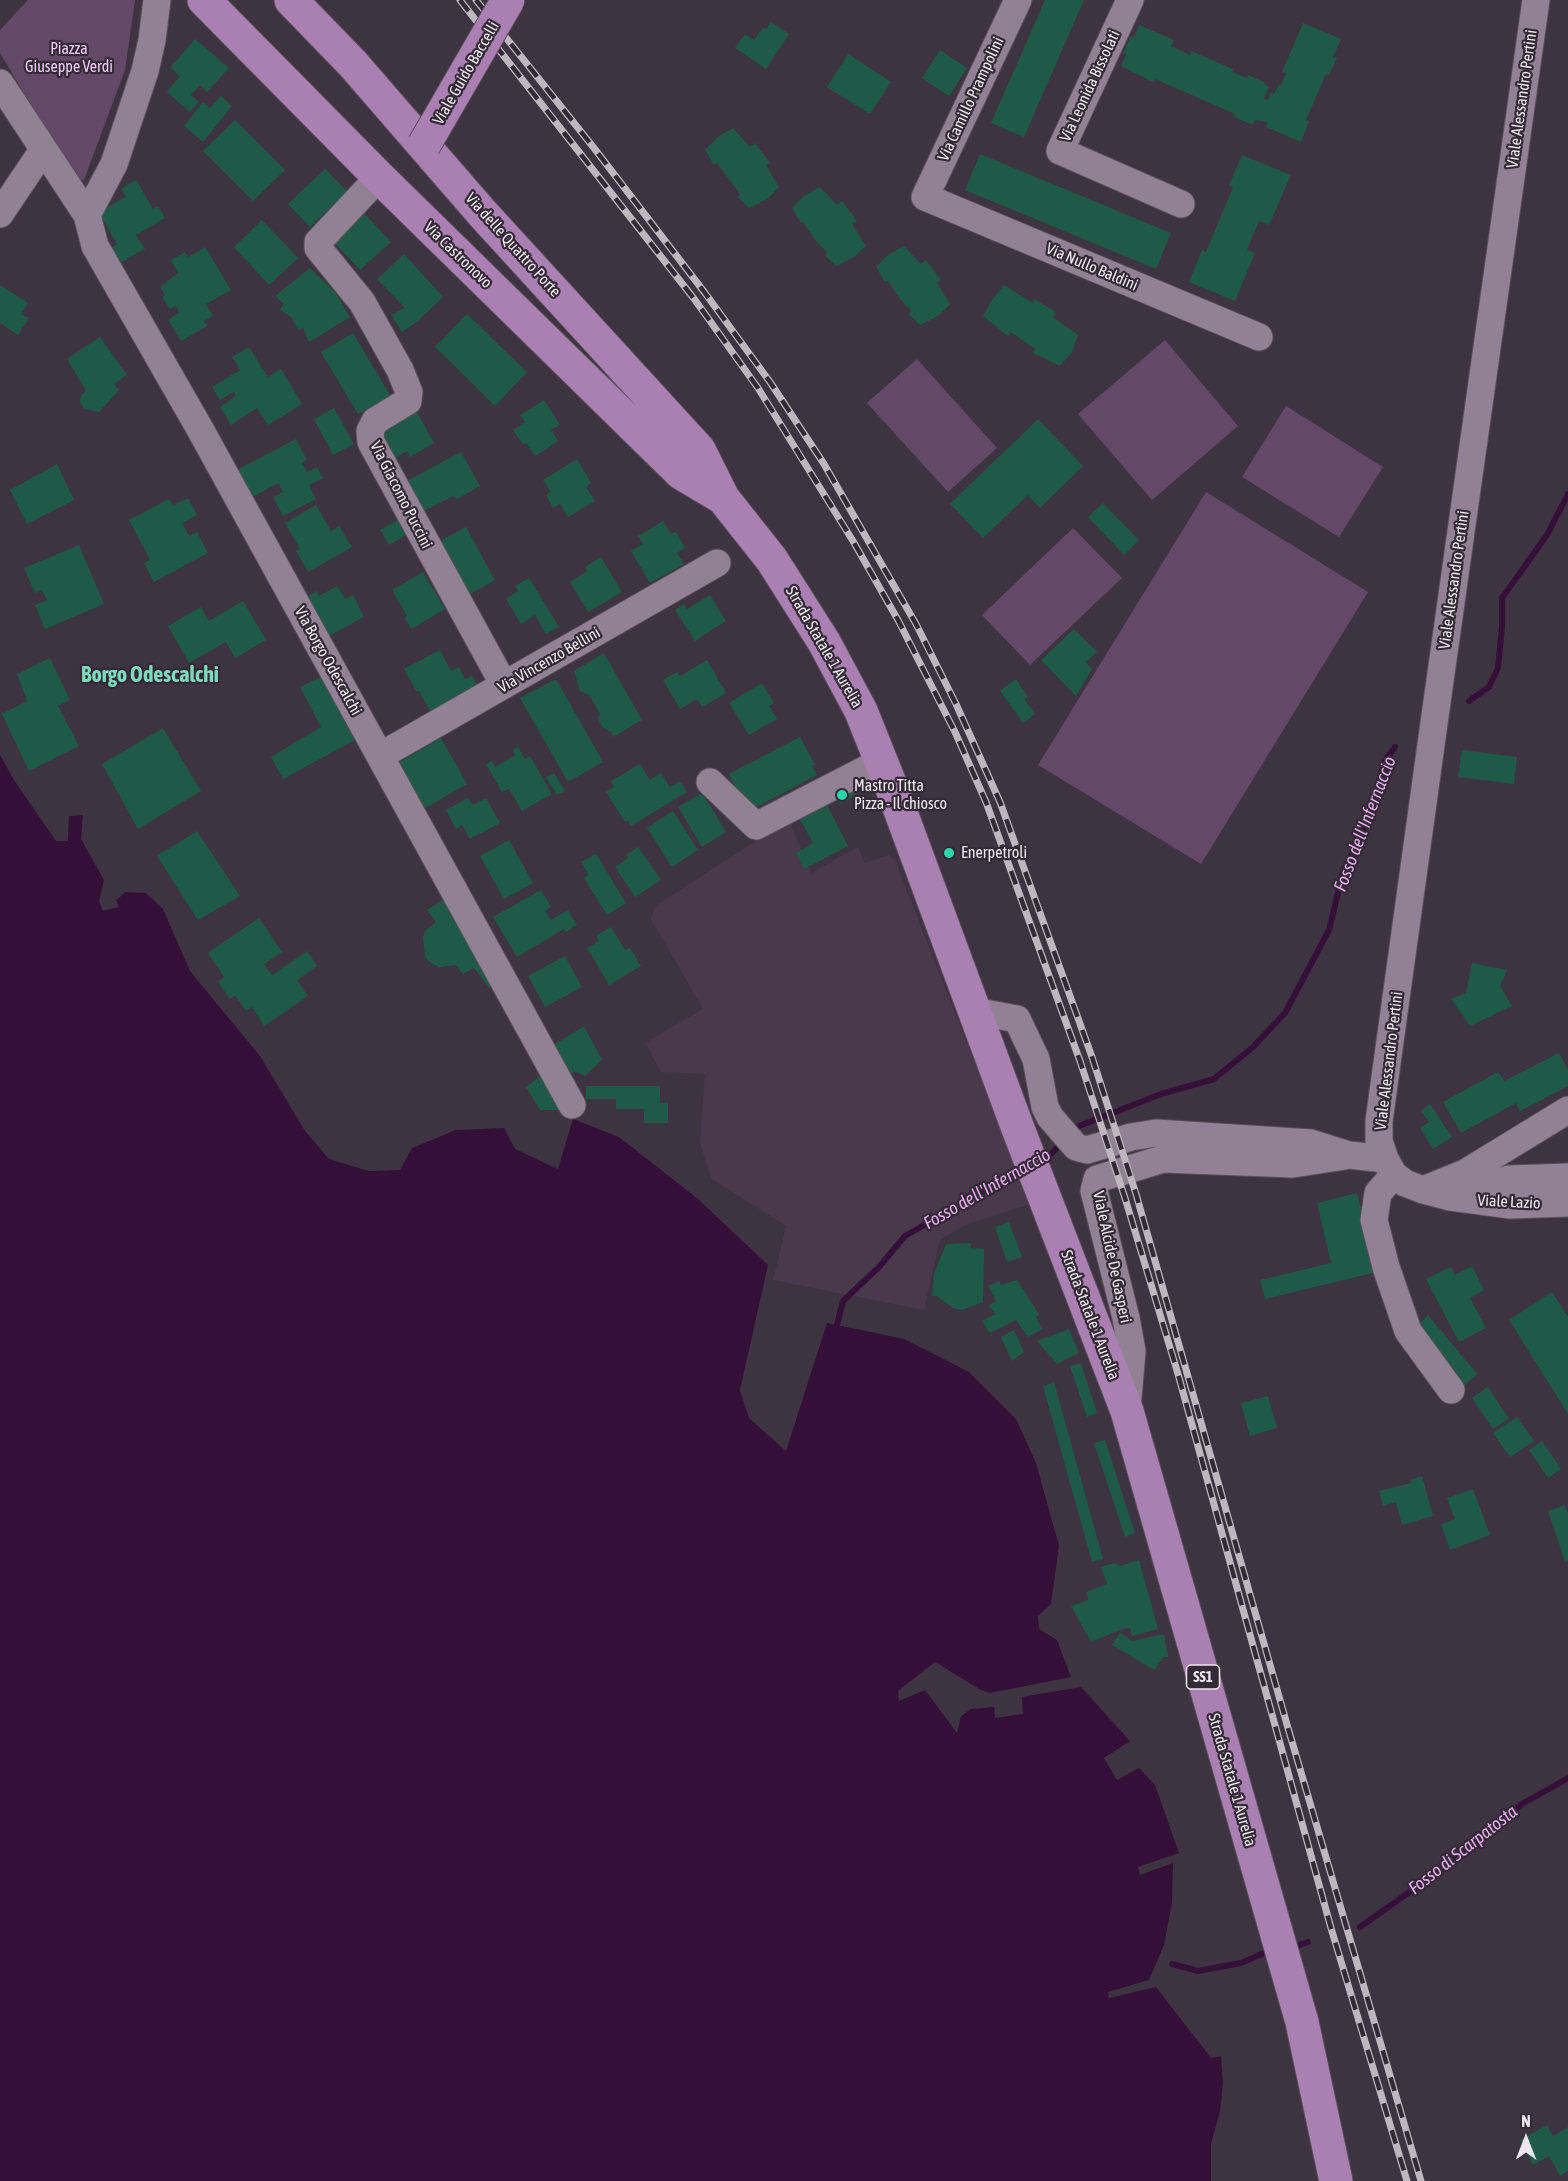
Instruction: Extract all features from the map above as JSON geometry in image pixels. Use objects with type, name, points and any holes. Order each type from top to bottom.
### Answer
[{"type":"main road","name":"Via Castronovo","points":[[204,0],[379,177],[681,473],[723,498]]},
{"type":"main road","name":"Via delle Quattro Porte","points":[[291,0],[337,46],[483,214],[699,450],[723,498]]},
{"type":"main road","name":"Viale Guido Baccelli","points":[[424,145],[508,0]]},
{"type":"main road","name":"Strada Statale 1 Aurelia","points":[[723,498],[772,560],[824,642],[861,711],[882,761],[1017,1126],[1127,1411],[1302,2022],[1336,2181]]},
{"type":"street","points":[[0,83],[87,215],[114,164],[150,47],[157,0]]},
{"type":"street","name":"Via Camillo Prampolini","points":[[925,197],[1018,0]]},
{"type":"street","name":"Via Leonida Bissolati","points":[[1130,0],[1060,151],[1181,204]]},
{"type":"street","name":"Viale Alessandro Pertini","points":[[1389,1167],[1379,1141],[1380,1121],[1536,0]]},
{"type":"street","points":[[0,214],[43,150]]},
{"type":"street","name":"Via Giacomo Puccini","points":[[379,177],[318,242],[318,248],[362,302],[409,392],[408,401],[375,421],[370,430],[371,442],[504,685]]},
{"type":"street","name":"Via Nullo Baldini","points":[[925,197],[1259,337]]},
{"type":"street","name":"Via Borgo Odescalchi","points":[[87,215],[95,246],[200,429],[572,1105]]},
{"type":"street","name":"Via Vincenzo Bellini","points":[[380,756],[717,563]]},
{"type":"street","points":[[710,782],[756,826],[882,761]]},
{"type":"street","name":"Viale Alcide De Gasperi","points":[[974,1011],[1017,1019],[1036,1059],[1045,1107],[1050,1117],[1076,1147],[1087,1150],[1131,1137],[1156,1134],[1311,1143],[1389,1167],[1405,1183],[1423,1190]]},
{"type":"street","points":[[1423,1190],[1465,1173],[1568,1110]]},
{"type":"street","name":"Viale Alcide De Gasperi","points":[[1127,1411],[1132,1351],[1094,1191],[1096,1179],[1163,1159],[1293,1164],[1348,1155]]},
{"type":"street","points":[[1389,1167],[1378,1193],[1374,1220],[1386,1267],[1408,1331],[1450,1390]]},
{"type":"street","name":"Viale Lazio","points":[[1449,1197],[1509,1179],[1568,1177]]},
{"type":"street","name":"Viale Lazio","points":[[1423,1190],[1449,1197],[1510,1205],[1568,1203]]},
{"type":"shaded area","points":[[0,755],[14,780],[56,841],[68,841],[69,816],[83,815],[81,839],[104,880],[99,901],[103,911],[119,907],[116,900],[126,892],[146,893],[163,909],[190,971],[260,1056],[305,1131],[329,1159],[369,1171],[400,1170],[412,1148],[456,1130],[504,1128],[515,1149],[558,1169],[573,1119],[619,1137],[698,1199],[768,1265],[740,1390],[749,1418],[786,1451],[827,1323],[904,1339],[969,1372],[1016,1419],[1036,1463],[1059,1546],[1051,1604],[1038,1616],[1039,1629],[1057,1640],[1071,1677],[990,1693],[981,1690],[935,1662],[898,1691],[899,1701],[925,1690],[957,1733],[961,1716],[971,1709],[994,1707],[995,1718],[1023,1714],[1022,1697],[1081,1687],[1130,1741],[1104,1758],[1117,1780],[1139,1768],[1155,1785],[1179,1853],[1138,1867],[1140,1875],[1173,1863],[1172,1903],[1164,1945],[1149,1980],[1108,1992],[1109,1998],[1156,1987],[1211,2058],[1221,2056],[1223,2083],[1220,2111],[1211,2144],[1211,2181],[0,2181]]},
{"type":"shaded area","points":[[789,820],[811,873],[858,847],[865,863],[889,855],[895,860],[1030,1204],[965,1225],[940,1240],[924,1310],[773,1280],[786,1226],[711,1178],[700,1143],[705,1074],[661,1072],[645,1043],[703,1009],[651,919],[655,906]]},
{"type":"green space","name":"Piazza Giuseppe Verdi","points":[[28,0],[135,0],[125,70],[84,180],[75,178],[0,53],[0,30]]},
{"type":"green space","points":[[1165,340],[1238,426],[1152,500],[1078,414]]},
{"type":"green space","points":[[917,359],[997,448],[948,492],[867,403]]},
{"type":"green space","points":[[1286,406],[1383,467],[1339,537],[1242,477]]},
{"type":"green space","points":[[1206,492],[1368,592],[1201,864],[1038,765]]},
{"type":"green space","points":[[1073,528],[1122,578],[1030,665],[982,615]]},
{"type":"building","points":[[1045,0],[1084,0],[1024,137],[991,123]]},
{"type":"building","points":[[771,22],[789,34],[766,69],[735,48],[745,34],[754,40],[763,27],[766,29]]},
{"type":"building","points":[[1303,23],[1341,39],[1333,57],[1337,58],[1329,75],[1326,74],[1306,120],[1309,122],[1301,142],[1266,127],[1268,123],[1255,120],[1253,125],[1234,117],[1235,114],[1155,79],[1153,82],[1121,66],[1126,55],[1123,53],[1131,36],[1134,38],[1139,25],[1174,40],[1171,46],[1190,55],[1191,51],[1233,69],[1232,72],[1265,82],[1264,84],[1269,87],[1264,99],[1268,100],[1271,92],[1274,94],[1279,84],[1281,85],[1286,74],[1282,72]]},
{"type":"building","points":[[195,39],[229,68],[207,92],[200,85],[191,95],[199,102],[190,112],[167,92],[180,76],[170,68]]},
{"type":"building","points":[[940,50],[967,68],[949,96],[922,78]]},
{"type":"building","points":[[848,54],[891,82],[870,114],[827,87]]},
{"type":"building","points":[[221,96],[232,106],[203,142],[184,126],[203,102],[210,108]]},
{"type":"building","points":[[235,120],[285,170],[253,201],[203,151]]},
{"type":"building","points":[[733,128],[750,147],[755,143],[770,163],[766,165],[779,187],[767,199],[749,208],[738,197],[740,194],[717,163],[714,165],[705,150],[718,137]]},
{"type":"building","points":[[980,154],[1171,233],[1156,269],[965,190]]},
{"type":"building","points":[[1242,155],[1291,175],[1269,225],[1259,221],[1247,250],[1255,253],[1235,301],[1189,282],[1202,250],[1206,252],[1233,187],[1229,185]]},
{"type":"building","points":[[325,169],[347,191],[310,227],[288,204]]},
{"type":"building","points":[[136,180],[153,209],[158,206],[165,218],[136,235],[145,249],[118,264],[109,249],[117,244],[102,218],[102,210],[126,197],[121,189]]},
{"type":"building","points":[[820,187],[837,205],[842,201],[857,221],[852,224],[866,246],[854,257],[836,266],[825,255],[827,252],[815,240],[803,222],[801,223],[792,208],[804,196]]},
{"type":"building","points":[[359,208],[391,242],[360,270],[329,237]]},
{"type":"building","points":[[262,220],[298,258],[269,285],[234,247]]},
{"type":"building","points":[[904,246],[921,264],[926,260],[941,280],[937,283],[950,304],[938,316],[920,325],[909,314],[911,311],[888,281],[885,282],[876,267],[889,254]]},
{"type":"building","points":[[205,247],[231,290],[206,304],[213,316],[204,321],[207,326],[181,341],[168,320],[179,313],[176,306],[170,309],[162,297],[165,295],[160,287],[178,273],[171,260],[185,252],[188,257]]},
{"type":"building","points":[[404,254],[443,297],[419,320],[402,332],[391,315],[405,308],[377,279]]},
{"type":"building","points":[[310,268],[336,293],[350,317],[309,342],[303,328],[298,330],[292,318],[280,309],[284,304],[275,296]]},
{"type":"building","points":[[0,285],[28,303],[21,314],[29,318],[18,335],[0,323]]},
{"type":"building","points":[[1004,285],[1033,303],[1034,299],[1056,312],[1053,317],[1078,335],[1072,352],[1060,366],[1033,353],[1035,349],[1011,332],[1008,336],[983,316]]},
{"type":"building","points":[[467,314],[527,372],[495,406],[435,347]]},
{"type":"building","points":[[353,333],[390,395],[358,414],[321,352]]},
{"type":"building","points":[[100,337],[127,375],[114,384],[119,390],[99,412],[84,409],[80,402],[81,395],[86,391],[67,359]]},
{"type":"building","points":[[249,347],[268,377],[281,369],[302,404],[268,425],[257,408],[231,425],[220,407],[236,396],[234,392],[220,400],[212,387],[240,370],[232,357]]},
{"type":"building","points":[[544,400],[560,425],[551,430],[558,441],[535,456],[526,443],[523,445],[513,430],[525,422],[520,415]]},
{"type":"building","points":[[334,408],[354,444],[333,455],[314,419]]},
{"type":"building","points":[[417,412],[434,443],[410,457],[407,451],[395,458],[381,432]]},
{"type":"building","points":[[1038,419],[1083,466],[1040,508],[1028,495],[983,538],[950,504]]},
{"type":"building","points":[[296,439],[307,460],[302,463],[307,472],[317,467],[323,478],[309,485],[316,499],[283,516],[273,497],[283,492],[278,483],[245,501],[231,473]]},
{"type":"building","points":[[461,452],[480,486],[457,499],[453,496],[424,511],[407,481]]},
{"type":"building","points":[[577,459],[591,483],[586,487],[595,501],[568,517],[560,504],[553,508],[546,495],[551,492],[543,480]]},
{"type":"building","points":[[57,464],[74,500],[27,524],[10,490]]},
{"type":"building","points":[[188,498],[197,515],[182,523],[189,536],[197,532],[208,553],[154,582],[144,563],[150,560],[129,520],[169,499],[173,505]]},
{"type":"building","points":[[1103,503],[1139,540],[1124,555],[1088,517]]},
{"type":"building","points":[[316,505],[331,531],[339,526],[352,547],[308,572],[296,551],[300,549],[285,523]]},
{"type":"building","points":[[398,520],[406,535],[389,545],[380,530]]},
{"type":"building","points":[[663,521],[671,534],[676,532],[685,548],[677,553],[684,564],[650,583],[631,551],[643,544],[638,536]]},
{"type":"building","points":[[466,527],[495,580],[467,596],[438,542]]},
{"type":"building","points":[[79,545],[104,604],[45,629],[35,605],[47,600],[42,590],[35,593],[24,568]]},
{"type":"building","points":[[601,557],[622,592],[588,612],[570,582],[587,571],[585,567]]},
{"type":"building","points":[[423,572],[445,609],[411,629],[405,619],[407,616],[392,590]]},
{"type":"building","points":[[529,578],[559,627],[546,634],[535,615],[521,624],[506,599],[518,591],[515,586]]},
{"type":"building","points":[[337,586],[345,599],[353,595],[364,617],[321,640],[300,600],[317,591],[319,596]]},
{"type":"building","points":[[710,595],[726,621],[695,641],[675,610],[684,604],[687,609]]},
{"type":"building","points":[[243,601],[266,640],[235,658],[226,642],[189,663],[168,626],[201,607],[209,621]]},
{"type":"building","points":[[1074,629],[1097,652],[1086,662],[1092,669],[1076,696],[1041,660]]},
{"type":"building","points":[[440,650],[451,671],[459,667],[465,679],[472,676],[482,692],[434,718],[404,669]]},
{"type":"building","points":[[604,653],[642,720],[613,737],[611,732],[602,727],[598,718],[600,714],[589,695],[580,691],[574,671]]},
{"type":"building","points":[[50,658],[70,700],[58,706],[79,746],[29,771],[2,714],[27,701],[17,674]]},
{"type":"building","points":[[707,660],[726,693],[702,707],[697,699],[680,709],[663,680],[677,672],[680,676]]},
{"type":"building","points":[[321,677],[355,740],[283,779],[271,757],[321,727],[300,687]]},
{"type":"building","points":[[556,679],[603,762],[568,782],[520,698]]},
{"type":"building","points":[[1016,679],[1028,697],[1024,699],[1035,714],[1023,723],[1000,691]]},
{"type":"building","points":[[762,683],[774,703],[769,706],[777,719],[749,735],[729,703]]},
{"type":"building","points":[[163,728],[201,791],[138,829],[102,764]]},
{"type":"building","points":[[800,737],[815,765],[812,766],[817,775],[751,810],[743,801],[729,774]]},
{"type":"building","points":[[441,738],[467,784],[422,810],[396,764]]},
{"type":"building","points":[[518,747],[525,759],[530,756],[552,794],[522,811],[509,789],[502,792],[486,764],[492,761],[495,767],[515,755],[513,750]]},
{"type":"building","points":[[1462,750],[1517,757],[1514,784],[1458,777]]},
{"type":"building","points":[[640,764],[650,780],[661,773],[670,787],[680,781],[687,792],[631,826],[628,820],[625,822],[606,792],[614,787],[611,781]]},
{"type":"building","points":[[554,773],[565,791],[557,795],[546,777]]},
{"type":"building","points":[[851,784],[856,795],[840,804],[834,792]]},
{"type":"building","points":[[702,793],[726,832],[702,847],[678,807]]},
{"type":"building","points":[[468,798],[473,805],[486,798],[500,823],[470,839],[462,825],[456,829],[446,810]]},
{"type":"building","points":[[827,805],[848,846],[804,869],[796,853],[813,843],[800,819]]},
{"type":"building","points":[[673,811],[698,850],[672,867],[647,828]]},
{"type":"building","points":[[197,831],[240,896],[198,920],[157,856]]},
{"type":"building","points":[[509,840],[533,883],[504,899],[480,856]]},
{"type":"building","points":[[638,847],[661,880],[635,897],[615,867],[628,858],[626,855]]},
{"type":"building","points":[[596,854],[626,903],[607,915],[584,878],[589,875],[581,862]]},
{"type":"building","points":[[541,890],[551,907],[545,911],[551,920],[568,910],[577,925],[566,932],[564,929],[517,957],[493,917]]},
{"type":"building","points":[[448,897],[495,982],[489,988],[474,968],[463,974],[456,965],[439,967],[425,957],[423,938],[425,931],[436,922],[427,910]]},
{"type":"building","points":[[259,918],[282,952],[264,964],[272,975],[307,951],[317,966],[297,980],[308,996],[264,1026],[252,1007],[246,1011],[235,995],[230,999],[218,982],[224,977],[208,953]]},
{"type":"building","points":[[611,927],[625,950],[630,948],[641,966],[609,985],[587,948],[599,941],[596,936]]},
{"type":"building","points":[[565,956],[582,987],[545,1007],[528,976]]},
{"type":"building","points":[[1472,963],[1507,970],[1500,986],[1512,1006],[1470,1026],[1451,999],[1466,993]]},
{"type":"building","points":[[584,1026],[602,1060],[585,1076],[575,1071],[563,1078],[549,1048]]},
{"type":"building","points":[[1559,1053],[1568,1070],[1568,1086],[1520,1111],[1516,1103],[1461,1133],[1443,1102],[1498,1072],[1504,1081]]},
{"type":"building","points":[[541,1076],[561,1110],[540,1110],[526,1087]]},
{"type":"building","points":[[586,1086],[660,1086],[660,1103],[668,1103],[668,1123],[644,1123],[644,1109],[616,1109],[616,1099],[586,1099]]},
{"type":"building","points":[[1430,1104],[1452,1137],[1433,1149],[1420,1128],[1429,1122],[1421,1111]]},
{"type":"building","points":[[1357,1193],[1377,1272],[1265,1299],[1260,1280],[1331,1263],[1317,1203]]},
{"type":"building","points":[[1009,1222],[1022,1257],[1007,1262],[995,1227]]},
{"type":"building","points":[[971,1243],[971,1248],[984,1249],[983,1302],[962,1310],[953,1308],[937,1296],[932,1296],[934,1274],[946,1244]]},
{"type":"building","points":[[1472,1266],[1484,1290],[1470,1298],[1486,1328],[1459,1342],[1426,1279],[1451,1267],[1455,1275]]},
{"type":"building","points":[[1017,1280],[1039,1314],[1036,1317],[1042,1329],[1028,1337],[1016,1320],[990,1333],[982,1321],[995,1314],[989,1305],[996,1301],[988,1286],[999,1281],[1001,1285]]},
{"type":"building","points":[[1552,1292],[1568,1317],[1568,1414],[1509,1320]]},
{"type":"building","points":[[1428,1315],[1477,1374],[1465,1385],[1414,1329]]},
{"type":"building","points":[[1069,1329],[1079,1353],[1057,1364],[1037,1341]]},
{"type":"building","points":[[1014,1330],[1024,1352],[1012,1361],[1001,1337]]},
{"type":"building","points":[[1081,1363],[1097,1413],[1087,1417],[1070,1366]]},
{"type":"building","points":[[1054,1382],[1103,1559],[1092,1562],[1043,1386]]},
{"type":"building","points":[[1488,1387],[1509,1419],[1493,1429],[1472,1398]]},
{"type":"building","points":[[1268,1396],[1277,1428],[1250,1436],[1241,1403]]},
{"type":"building","points":[[1517,1417],[1534,1441],[1510,1457],[1493,1433]]},
{"type":"building","points":[[1105,1440],[1135,1533],[1125,1537],[1094,1443]]},
{"type":"building","points":[[1542,1441],[1561,1469],[1548,1478],[1529,1450]]},
{"type":"building","points":[[1422,1476],[1433,1516],[1402,1525],[1396,1502],[1383,1506],[1379,1491],[1411,1483],[1410,1480]]},
{"type":"building","points":[[1473,1489],[1490,1535],[1450,1550],[1441,1524],[1455,1519],[1447,1498]]},
{"type":"building","points":[[1565,1505],[1568,1513],[1568,1560],[1565,1561],[1548,1511]]},
{"type":"building","points":[[1139,1560],[1158,1629],[1132,1636],[1130,1628],[1122,1629],[1091,1642],[1071,1606],[1088,1600],[1086,1592],[1107,1584],[1101,1567],[1115,1563],[1120,1566]]},
{"type":"building","points":[[1120,1633],[1132,1641],[1164,1634],[1168,1657],[1164,1657],[1154,1670],[1112,1645]]},
{"type":"building","points":[[1547,2125],[1553,2136],[1568,2127],[1568,2171],[1560,2176],[1549,2156],[1533,2165],[1520,2140]]},
{"type":"waterway","name":"Fosso dell'Infernaccio","points":[[1469,701],[1489,687],[1498,668],[1502,598],[1547,535],[1568,494]]},
{"type":"waterway","name":"Fosso dell'Infernaccio","points":[[1072,1133],[1079,1126],[1161,1094],[1214,1079],[1253,1047],[1285,1013],[1329,930],[1343,872],[1372,812],[1384,762],[1395,747]]},
{"type":"waterway","name":"Fosso dell'Infernaccio","points":[[1041,1160],[1049,1156],[1063,1142]]},
{"type":"waterway","name":"Fosso dell'Infernaccio","points":[[837,1325],[843,1301],[879,1267],[905,1236],[1024,1168]]},
{"type":"waterway","name":"Fosso di Scarpatosta","points":[[1360,1927],[1442,1869],[1522,1804],[1568,1778]]},
{"type":"waterway","name":"Fosso di Scarpatosta","points":[[1297,1946],[1308,1942]]},
{"type":"waterway","name":"Fosso di Scarpatosta","points":[[1172,1964],[1198,1971],[1241,1963],[1264,1953]]},
{"type":"railway","points":[[460,0],[695,300],[758,388],[853,541],[898,620],[955,732],[986,802],[1080,1061],[1125,1198],[1178,1374],[1331,1928],[1407,2181]]},
{"type":"railway","points":[[476,0],[594,148],[705,293],[770,382],[824,464],[916,624],[956,704],[1000,802],[1092,1057],[1136,1194],[1288,1728],[1421,2181]]},
{"type":"place","name":"Mastro Titta Pizza - Il chiosco","points":[[842,795]]},
{"type":"place","name":"Enerpetroli","points":[[949,853]]},
{"type":"district","name":"Borgo Odescalchi","points":[[150,675]]}]
